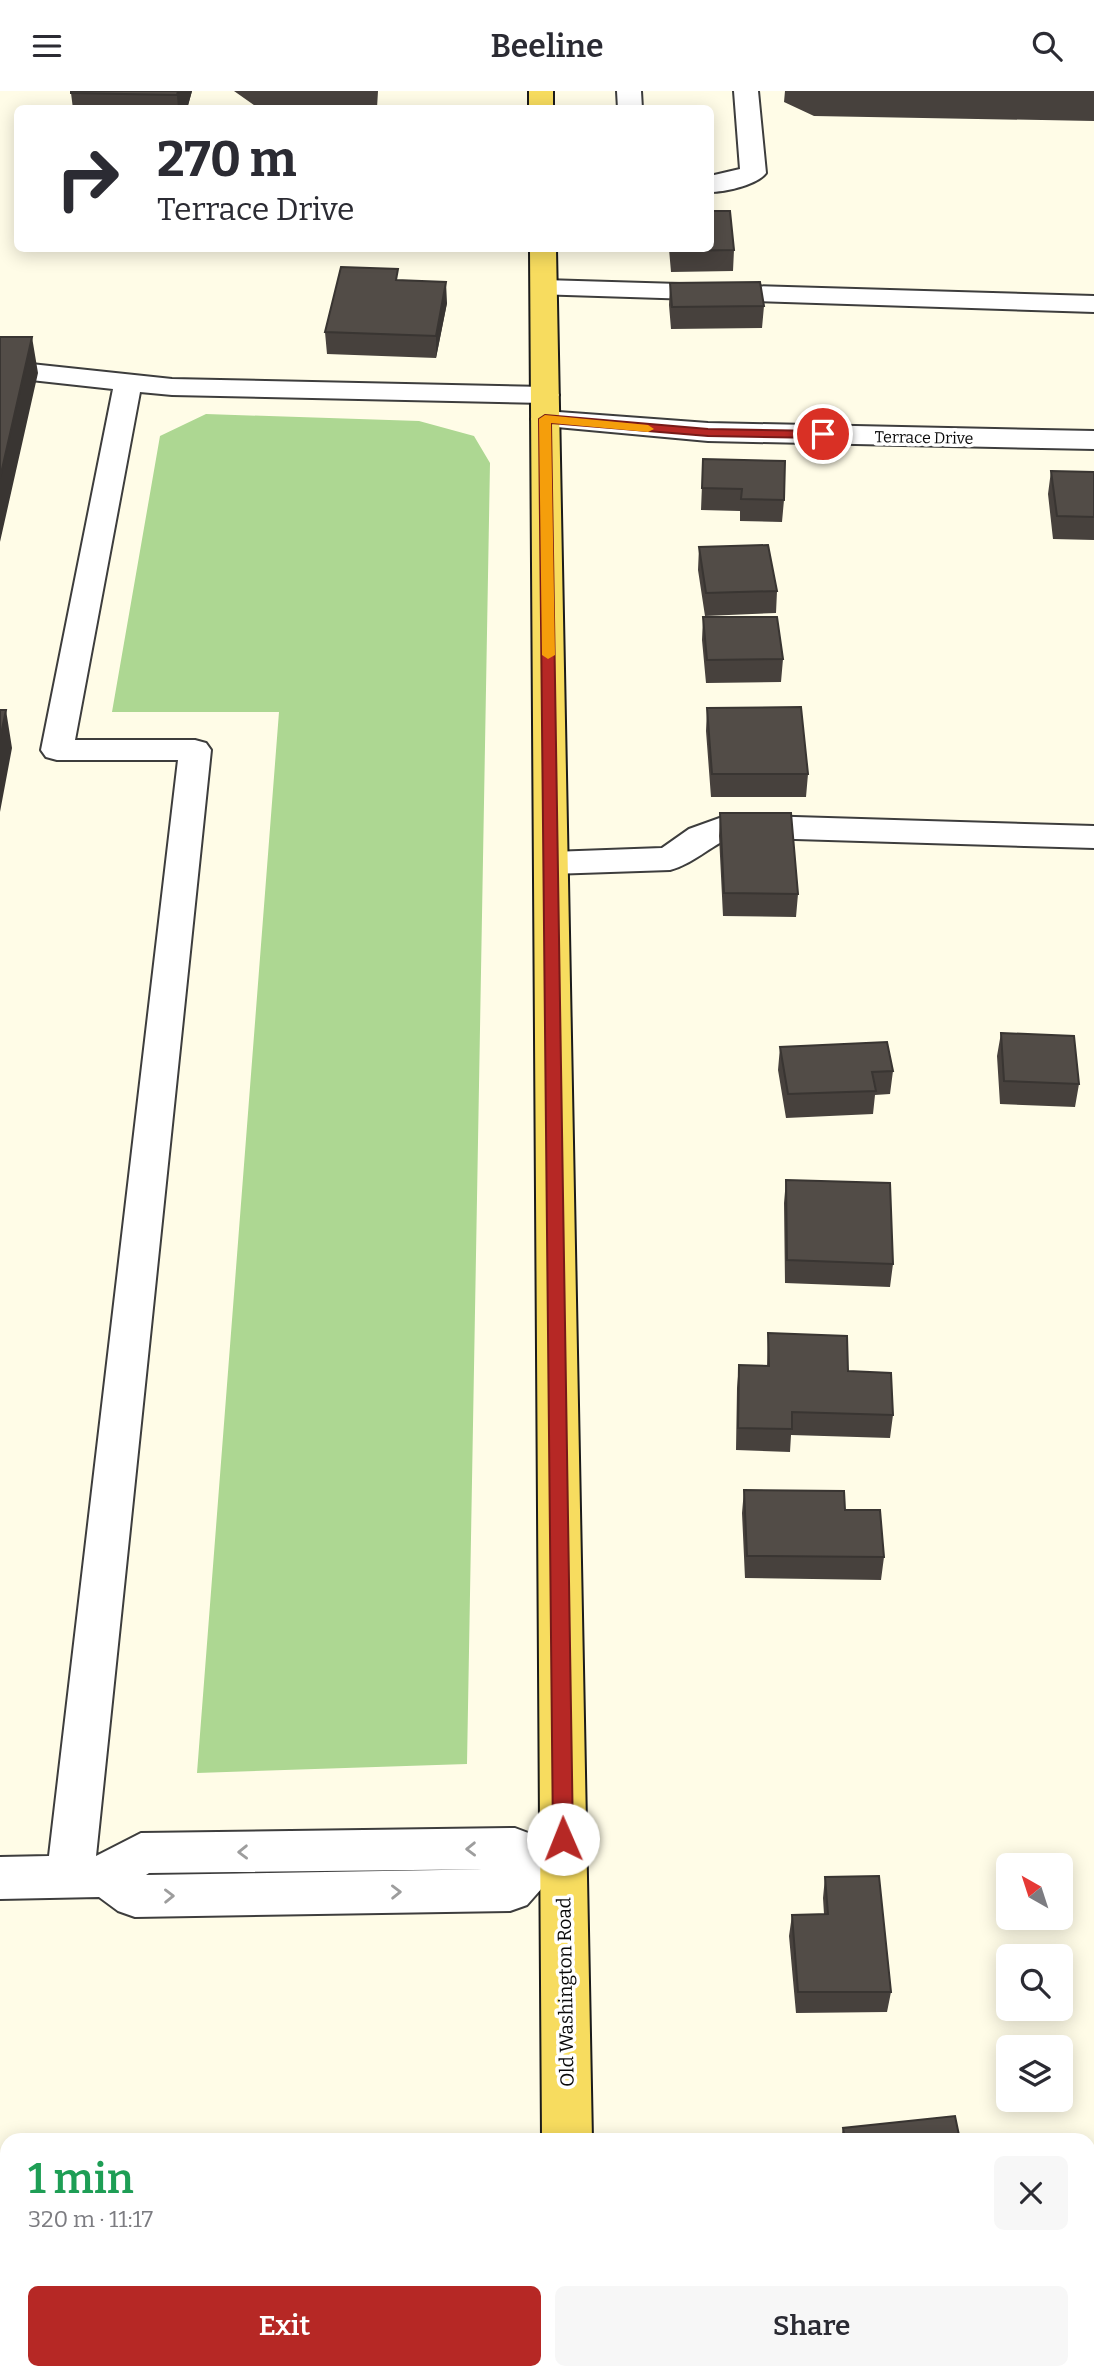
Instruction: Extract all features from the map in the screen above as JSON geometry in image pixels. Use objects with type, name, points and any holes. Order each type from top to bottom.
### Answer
[{"type":"main road","name":"Old Washington Road","points":[[543,252],[551,863],[547,1867],[566,2133]]},
{"type":"street","points":[[714,184],[753,173],[746,91]]},
{"type":"street","points":[[544,288],[1094,304]]},
{"type":"street","name":"Terrace Drive","points":[[0,372],[172,387],[545,407],[708,432],[1094,440]]},
{"type":"street","points":[[88,1877],[195,751],[57,750],[128,382]]},
{"type":"street","points":[[551,863],[670,859],[701,837],[728,826],[1094,837]]},
{"type":"street","points":[[0,1878],[88,1877],[135,1896],[510,1890],[547,1867]]},
{"type":"green space","points":[[206,414],[419,421],[474,436],[490,463],[467,1764],[197,1773],[279,712],[112,712],[160,436]]},
{"type":"building","points":[[71,91],[178,91],[177,95]]},
{"type":"building","points":[[714,211],[730,211],[734,250],[714,250]]},
{"type":"building","points":[[341,267],[398,269],[396,280],[446,282],[436,336],[325,332]]},
{"type":"building","points":[[760,282],[764,306],[672,307],[670,283]]},
{"type":"building","points":[[0,337],[32,337],[0,478]]},
{"type":"building","points":[[703,459],[785,461],[784,500],[741,499],[742,489],[702,488]]},
{"type":"building","points":[[1051,471],[1094,472],[1094,517],[1057,516]]},
{"type":"building","points":[[768,545],[777,591],[706,593],[699,547]]},
{"type":"building","points":[[703,617],[777,617],[783,659],[707,660]]},
{"type":"building","points":[[801,707],[808,774],[712,774],[707,708]]},
{"type":"building","points":[[0,710],[6,710],[0,739]]},
{"type":"building","points":[[720,813],[791,813],[798,894],[724,893]]},
{"type":"building","points":[[1001,1033],[1074,1036],[1079,1084],[1004,1081]]},
{"type":"building","points":[[887,1042],[893,1071],[872,1072],[876,1091],[788,1094],[780,1047]]},
{"type":"building","points":[[786,1180],[890,1183],[893,1264],[787,1260]]},
{"type":"building","points":[[768,1333],[847,1336],[848,1371],[891,1373],[893,1415],[792,1412],[792,1429],[738,1428],[739,1365],[769,1366]]},
{"type":"building","points":[[744,1490],[844,1491],[845,1510],[880,1510],[884,1557],[747,1556]]},
{"type":"building","points":[[879,1876],[891,1992],[798,1992],[792,1915],[828,1914],[825,1877]]},
{"type":"building","points":[[955,2116],[959,2133],[844,2133],[843,2128]]},
{"type":"slow traffic","points":[[548,655],[545,419],[648,429]]},
{"type":"route","points":[[563,1839],[545,419],[708,432],[823,434]]}]
